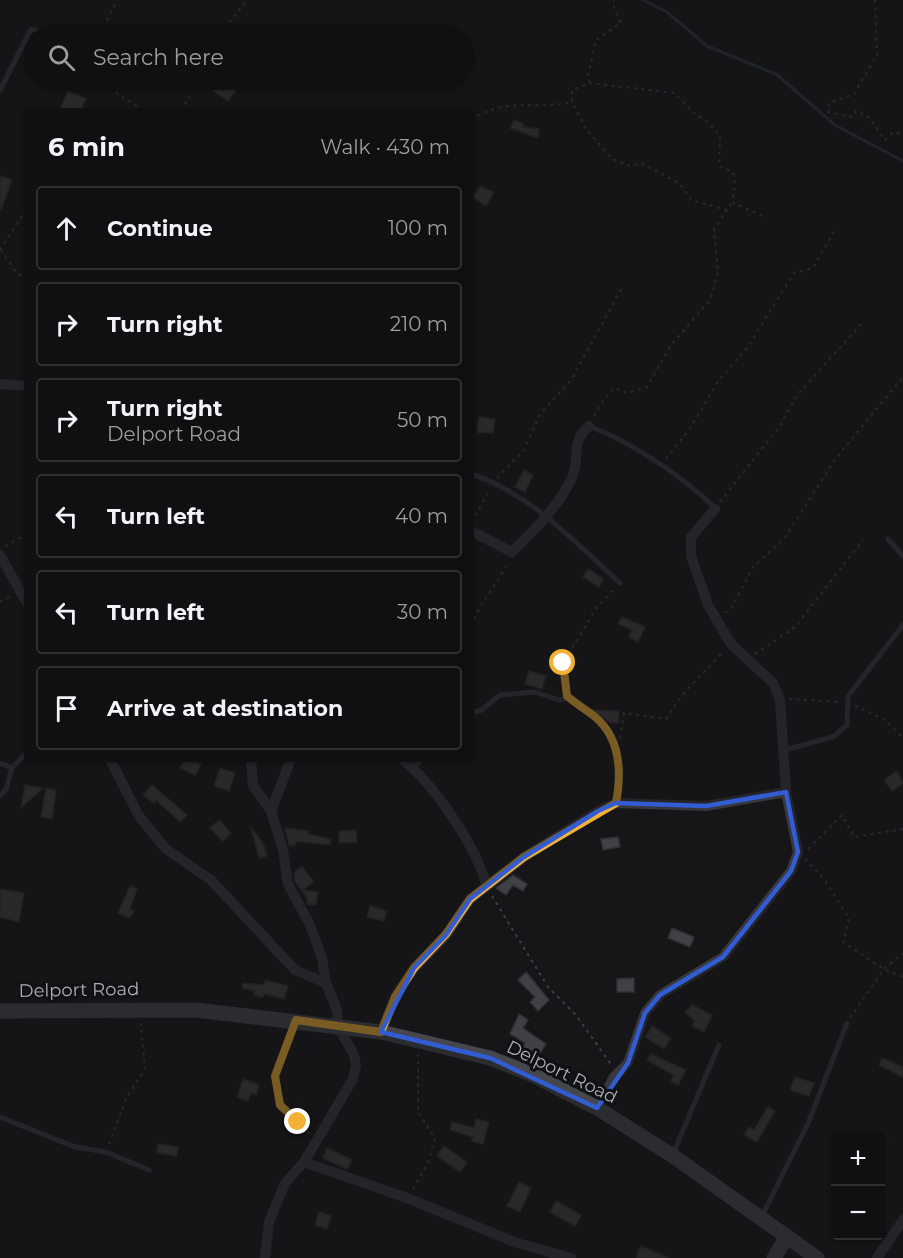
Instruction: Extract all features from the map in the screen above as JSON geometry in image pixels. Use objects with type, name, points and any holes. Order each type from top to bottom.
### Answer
[{"type":"street","points":[[0,384],[24,386]]},
{"type":"street","points":[[474,533],[512,552],[546,517],[572,479],[578,439],[589,426]]},
{"type":"street","points":[[597,1108],[614,1077],[628,1063],[645,1013],[652,1004],[660,994],[723,957],[791,871],[798,852],[786,792],[780,699],[773,683],[730,644],[708,605],[689,547],[694,531],[715,508]]},
{"type":"street","points":[[0,555],[24,598]]},
{"type":"street","points":[[112,762],[139,816],[166,849],[211,880],[296,970],[326,983]]},
{"type":"street","points":[[251,762],[253,786],[271,811],[283,850],[288,884],[310,925],[321,957],[326,983],[337,1010],[338,1027],[354,1055],[356,1066],[353,1079],[317,1142],[304,1162],[285,1183],[269,1222],[265,1258]]},
{"type":"street","points":[[271,811],[290,762]]},
{"type":"street","points":[[417,764],[461,830],[482,867],[486,885]]},
{"type":"street","points":[[381,1032],[395,997],[414,968],[446,934],[470,899],[524,857],[616,803],[706,806],[786,792]]},
{"type":"street","name":"Delport Road","points":[[0,1011],[142,1008],[196,1010],[296,1020],[381,1032],[490,1058],[533,1075],[597,1108],[673,1156],[760,1220],[817,1258]]},
{"type":"street","points":[[304,1162],[407,1198],[516,1243],[571,1258]]},
{"type":"street","points":[[877,1258],[903,1220]]},
{"type":"street","points":[[774,1258],[786,1238]]},
{"type":"lane","points":[[0,90],[24,43]]},
{"type":"lane","points":[[589,426],[660,466],[715,508]]},
{"type":"lane","points":[[474,475],[493,481],[546,517],[620,583]]},
{"type":"lane","points":[[888,539],[903,556]]},
{"type":"lane","points":[[783,750],[833,737],[847,725],[848,696],[903,625]]},
{"type":"lane","points":[[474,712],[482,710],[500,695],[535,692],[559,700],[569,698],[595,717],[612,738],[618,762],[616,803]]},
{"type":"lane","points":[[0,796],[6,789],[12,768],[24,755]]},
{"type":"lane","points":[[0,763],[12,768]]},
{"type":"lane","points":[[760,1220],[809,1121],[847,1023]]},
{"type":"lane","points":[[673,1156],[720,1045]]},
{"type":"lane","points":[[0,1117],[75,1147],[106,1152],[149,1170]]},
{"type":"path","points":[[105,24],[117,0]]},
{"type":"path","points":[[228,24],[247,0]]},
{"type":"path","points":[[590,83],[588,76],[596,40],[621,24],[614,7],[614,0]]},
{"type":"path","points":[[875,0],[877,55],[854,94],[829,103],[828,112],[852,117],[856,111],[869,117],[885,140],[892,132],[903,134]]},
{"type":"path","points":[[589,426],[604,399],[614,388],[628,393],[647,387],[671,345],[710,300],[718,273],[714,230],[727,210],[732,202],[735,185],[733,172],[719,166],[720,136],[705,119],[696,115],[674,93],[590,83],[572,90],[572,102],[586,129],[612,159],[630,166],[642,163],[680,184],[691,200],[727,210]]},
{"type":"path","points":[[112,90],[139,108]]},
{"type":"path","points":[[183,108],[193,90]]},
{"type":"path","points":[[474,118],[488,109],[513,104],[554,107],[572,102]]},
{"type":"path","points":[[732,202],[762,216]]},
{"type":"path","points":[[24,213],[0,250],[16,272],[24,277]]},
{"type":"path","points":[[660,466],[688,430],[719,380],[747,348],[794,273],[813,268],[836,228]]},
{"type":"path","points":[[474,518],[493,481],[524,450],[540,414],[571,380],[623,286]]},
{"type":"path","points":[[715,508],[780,426],[798,394],[863,322]]},
{"type":"path","points":[[717,621],[732,607],[753,567],[784,539],[837,458],[903,377]]},
{"type":"path","points":[[0,549],[24,536]]},
{"type":"path","points":[[747,658],[795,627],[863,540]]},
{"type":"path","points":[[474,617],[478,606],[495,587],[512,552]]},
{"type":"path","points":[[569,698],[563,663],[597,607],[620,583]]},
{"type":"path","points":[[0,602],[24,598]]},
{"type":"path","points":[[612,738],[619,739],[624,713],[666,719],[682,695],[730,644]]},
{"type":"path","points":[[780,699],[831,700],[848,704],[885,720],[900,735],[903,734]]},
{"type":"path","points":[[903,829],[854,837],[842,815],[807,849],[798,852],[824,879],[849,918],[843,942],[884,969],[903,977]]},
{"type":"path","points":[[486,885],[548,987],[575,1014],[610,1062],[614,1077]]},
{"type":"path","points":[[847,1023],[884,969],[903,953]]},
{"type":"path","points":[[106,1152],[127,1097],[145,1069],[141,1030],[142,1008]]},
{"type":"path","points":[[296,1020],[275,1076],[280,1105],[317,1142]]},
{"type":"path","points":[[407,1198],[428,1163],[435,1138],[418,1112],[417,1039]]},
{"type":"highlighted area","points":[[786,792],[798,852],[791,871],[723,957],[660,995],[645,1013],[628,1063],[597,1108],[490,1058],[381,1032],[414,968],[446,935],[470,899],[524,857],[598,811],[616,803],[706,806]]},
{"type":"building","points":[[212,90],[236,90],[228,101]]},
{"type":"building","points":[[68,91],[86,99],[82,108],[60,108]]},
{"type":"building","points":[[514,120],[524,124],[523,127],[539,129],[538,138],[510,128]]},
{"type":"building","points":[[0,176],[12,180],[1,209],[0,209]]},
{"type":"building","points":[[480,186],[494,192],[486,206],[474,195]]},
{"type":"building","points":[[479,417],[495,419],[493,433],[477,432]]},
{"type":"building","points":[[524,470],[533,475],[525,492],[515,487]]},
{"type":"building","points":[[588,569],[604,579],[599,587],[583,577]]},
{"type":"building","points":[[622,617],[645,627],[638,642],[629,637],[632,630],[618,624]]},
{"type":"building","points":[[529,671],[546,676],[542,689],[525,684]]},
{"type":"building","points":[[592,710],[619,711],[618,723],[609,722]]},
{"type":"building","points":[[183,762],[201,764],[195,775],[180,768]]},
{"type":"building","points":[[220,768],[235,773],[229,791],[214,786]]},
{"type":"building","points":[[897,771],[903,783],[892,791],[884,780]]},
{"type":"building","points":[[25,785],[43,788],[21,808]]},
{"type":"building","points":[[152,785],[187,815],[180,822],[156,800],[154,803],[143,795]]},
{"type":"building","points":[[46,788],[56,790],[52,819],[41,817]]},
{"type":"building","points":[[219,820],[231,833],[223,841],[210,828]]},
{"type":"building","points":[[251,827],[264,845],[267,856],[259,858]]},
{"type":"building","points":[[285,828],[308,831],[308,834],[331,839],[330,845],[296,841],[295,846],[289,845]]},
{"type":"building","points":[[356,830],[357,842],[339,843],[339,831]]},
{"type":"building","points":[[618,837],[620,847],[603,850],[601,839]]},
{"type":"building","points":[[302,866],[314,882],[303,890],[318,892],[316,905],[307,904],[308,899],[295,882],[294,873]]},
{"type":"building","points":[[513,875],[527,884],[523,891],[513,885],[506,895],[496,888]]},
{"type":"building","points":[[130,886],[137,889],[130,909],[134,911],[130,918],[118,913]]},
{"type":"building","points":[[0,889],[24,893],[19,922],[0,917]]},
{"type":"building","points":[[370,906],[387,911],[384,921],[367,917]]},
{"type":"building","points":[[672,928],[694,937],[690,947],[668,938]]},
{"type":"building","points":[[526,972],[549,1000],[538,1011],[530,1002],[535,997],[518,980]]},
{"type":"building","points":[[634,978],[634,992],[617,992],[617,979]]},
{"type":"building","points":[[265,980],[288,986],[284,999],[264,994],[263,997],[254,995],[255,991],[242,988],[243,983],[264,985]]},
{"type":"building","points":[[692,1005],[712,1015],[704,1032],[692,1026],[695,1021],[685,1012]]},
{"type":"building","points":[[519,1014],[528,1020],[523,1028],[546,1044],[536,1060],[521,1049],[525,1043],[510,1034]]},
{"type":"building","points":[[652,1026],[671,1038],[664,1049],[645,1037]]},
{"type":"building","points":[[651,1054],[686,1070],[678,1085],[671,1081],[674,1075],[647,1060]]},
{"type":"building","points":[[882,1058],[903,1067],[903,1077],[879,1065]]},
{"type":"building","points":[[795,1077],[814,1083],[809,1096],[790,1090]]},
{"type":"building","points":[[243,1079],[259,1085],[256,1095],[251,1093],[248,1101],[237,1097]]},
{"type":"building","points":[[768,1107],[775,1111],[757,1142],[744,1135],[749,1127],[754,1130]]},
{"type":"building","points":[[476,1119],[489,1122],[483,1144],[471,1141],[473,1137],[450,1130],[452,1122],[474,1128]]},
{"type":"building","points":[[158,1144],[178,1147],[177,1156],[157,1153]]},
{"type":"building","points":[[444,1146],[467,1162],[460,1172],[437,1156]]},
{"type":"building","points":[[327,1148],[352,1160],[347,1169],[323,1158]]},
{"type":"building","points":[[519,1182],[531,1188],[520,1212],[507,1206]]},
{"type":"building","points":[[556,1201],[581,1215],[575,1226],[550,1212]]},
{"type":"building","points":[[319,1212],[331,1216],[327,1229],[315,1225]]},
{"type":"building","points":[[641,1246],[669,1258],[636,1258]]},
{"type":"waterway","points":[[643,0],[667,12],[707,46],[776,74],[835,125],[903,161]]},
{"type":"route","points":[[298,1122],[280,1105],[275,1076],[296,1020],[381,1032],[395,997],[414,968],[446,934],[470,899],[524,857],[598,811],[616,803],[618,762],[615,742],[595,717],[567,696],[563,663]]}]
